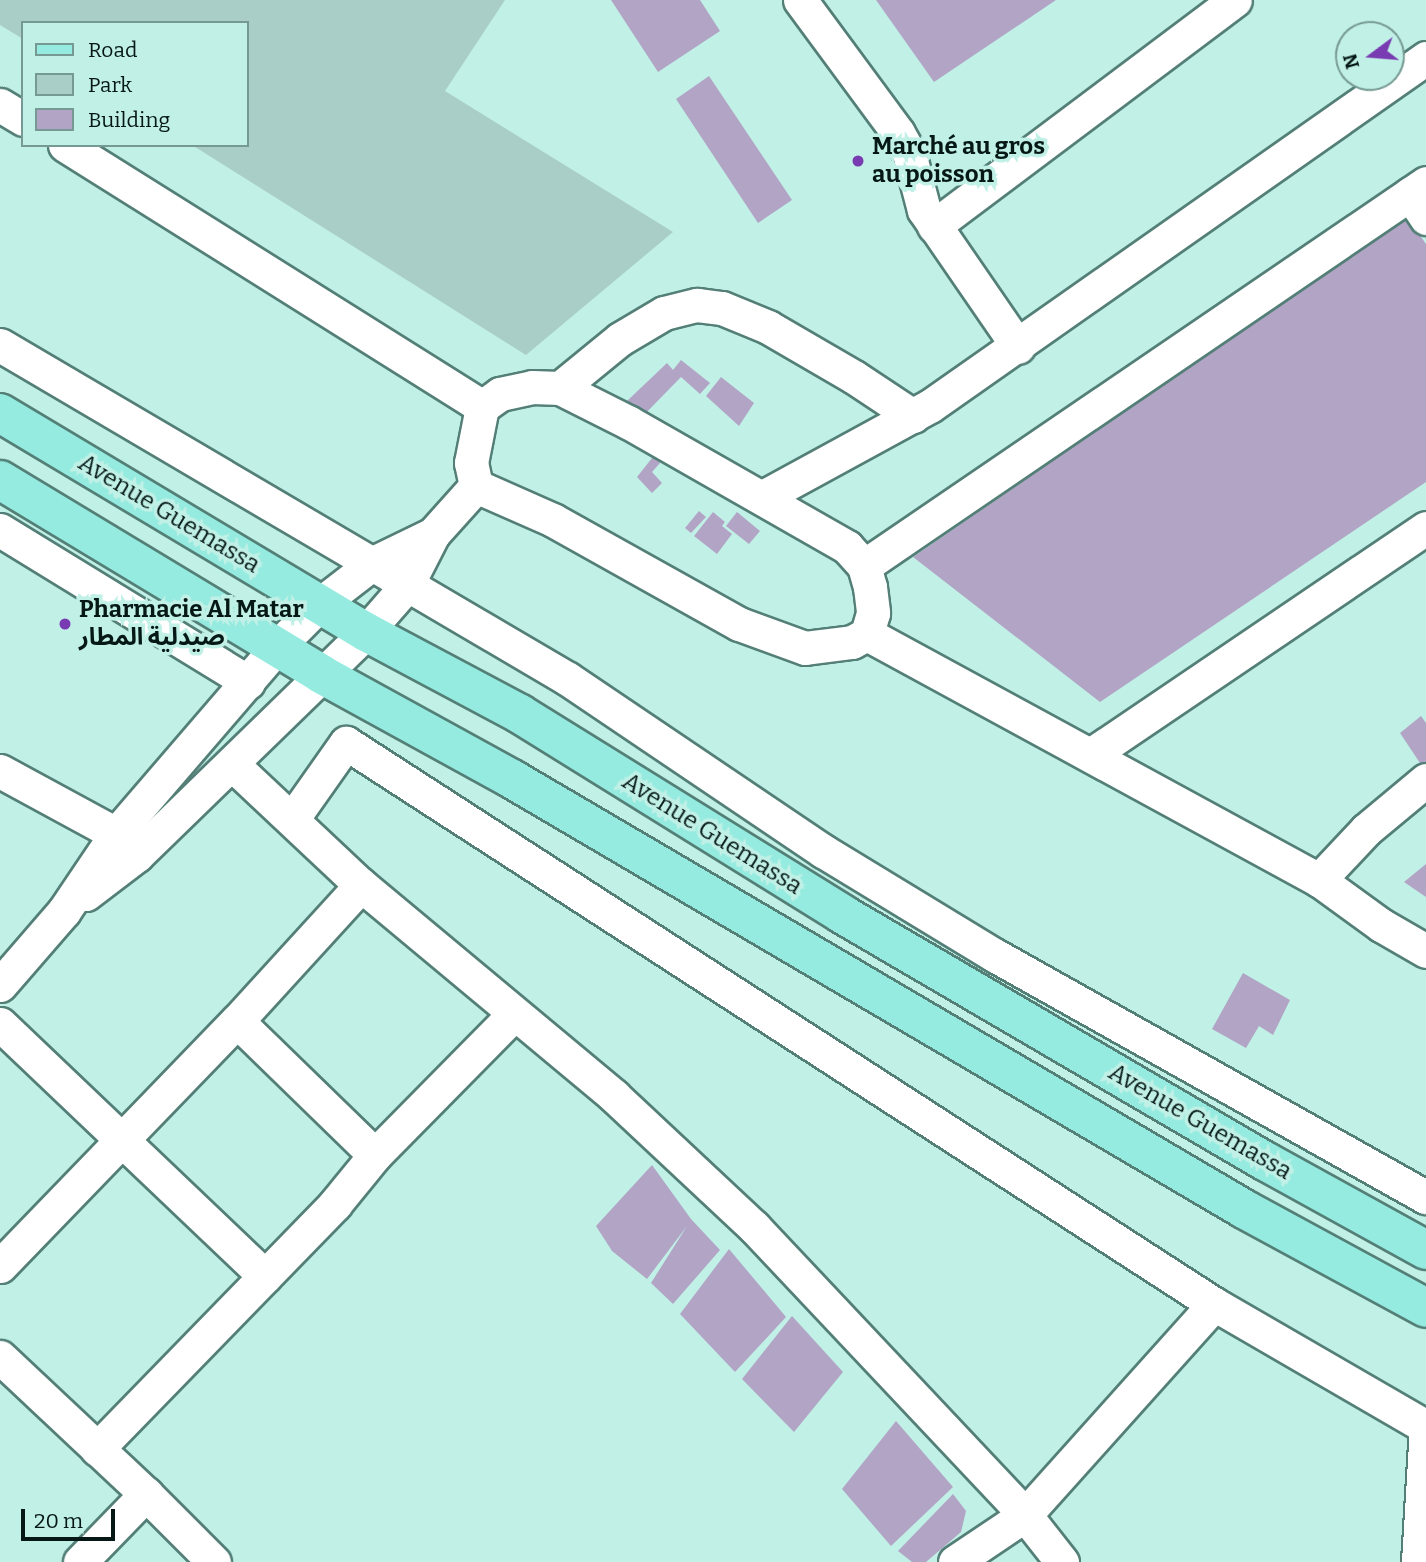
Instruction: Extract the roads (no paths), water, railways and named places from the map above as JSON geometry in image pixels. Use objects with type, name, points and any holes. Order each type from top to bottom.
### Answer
[{"type":"main road","name":"Avenue Guemassa","points":[[0,413],[366,632],[520,714],[842,914],[1265,1161],[1426,1250]]},
{"type":"main road","points":[[0,480],[321,674],[512,779],[1244,1209],[1426,1308]]},
{"type":"street","points":[[800,0],[898,133],[909,153],[924,210],[1018,347]]},
{"type":"street","points":[[934,226],[1235,0]]},
{"type":"street","points":[[763,497],[913,416],[1018,347],[1426,58]]},
{"type":"street","points":[[0,105],[21,118]]},
{"type":"street","points":[[68,147],[482,407]]},
{"type":"street","points":[[864,566],[1421,198]]},
{"type":"street","points":[[560,388],[620,339],[664,313],[697,304],[722,308],[768,327],[855,377],[913,416]]},
{"type":"street","points":[[0,345],[568,679],[824,851],[996,956],[1426,1196]]},
{"type":"street","points":[[532,387],[560,388],[628,422],[847,547],[864,566],[873,613],[867,634],[852,642],[805,648],[739,624],[553,520],[476,486],[471,464],[482,407],[500,394],[532,387]]},
{"type":"street","points":[[64,911],[137,855],[366,632],[407,584],[433,534],[476,486]]},
{"type":"street","points":[[1092,754],[1426,528]]},
{"type":"street","points":[[0,530],[248,682]]},
{"type":"street","points":[[0,985],[64,911],[116,834],[276,647],[320,604],[373,563],[433,534]]},
{"type":"street","points":[[867,634],[1320,880],[1381,925],[1426,951]]},
{"type":"street","points":[[293,818],[346,743],[1214,1304],[1426,1427],[1418,1562]]},
{"type":"street","points":[[232,764],[293,818],[361,885],[513,1015],[614,1096],[754,1227],[1026,1515],[1062,1562]]},
{"type":"street","points":[[0,771],[116,834]]},
{"type":"street","points":[[1320,880],[1366,830],[1426,780]]},
{"type":"street","points":[[0,1266],[237,1021],[361,885]]},
{"type":"street","points":[[97,1449],[335,1204],[375,1154],[513,1015]]},
{"type":"street","points":[[237,1021],[375,1154]]},
{"type":"street","points":[[0,1024],[265,1276]]},
{"type":"street","points":[[955,1562],[1026,1515],[1214,1304]]},
{"type":"street","points":[[0,1357],[214,1562]]},
{"type":"street","points":[[80,1562],[146,1494]]},
{"type":"place","name":"Marché au gros au poisson","points":[[858,161]]},
{"type":"place","name":"Pharmacie Al Matar صيدلية المطار","points":[[65,624]]}]
